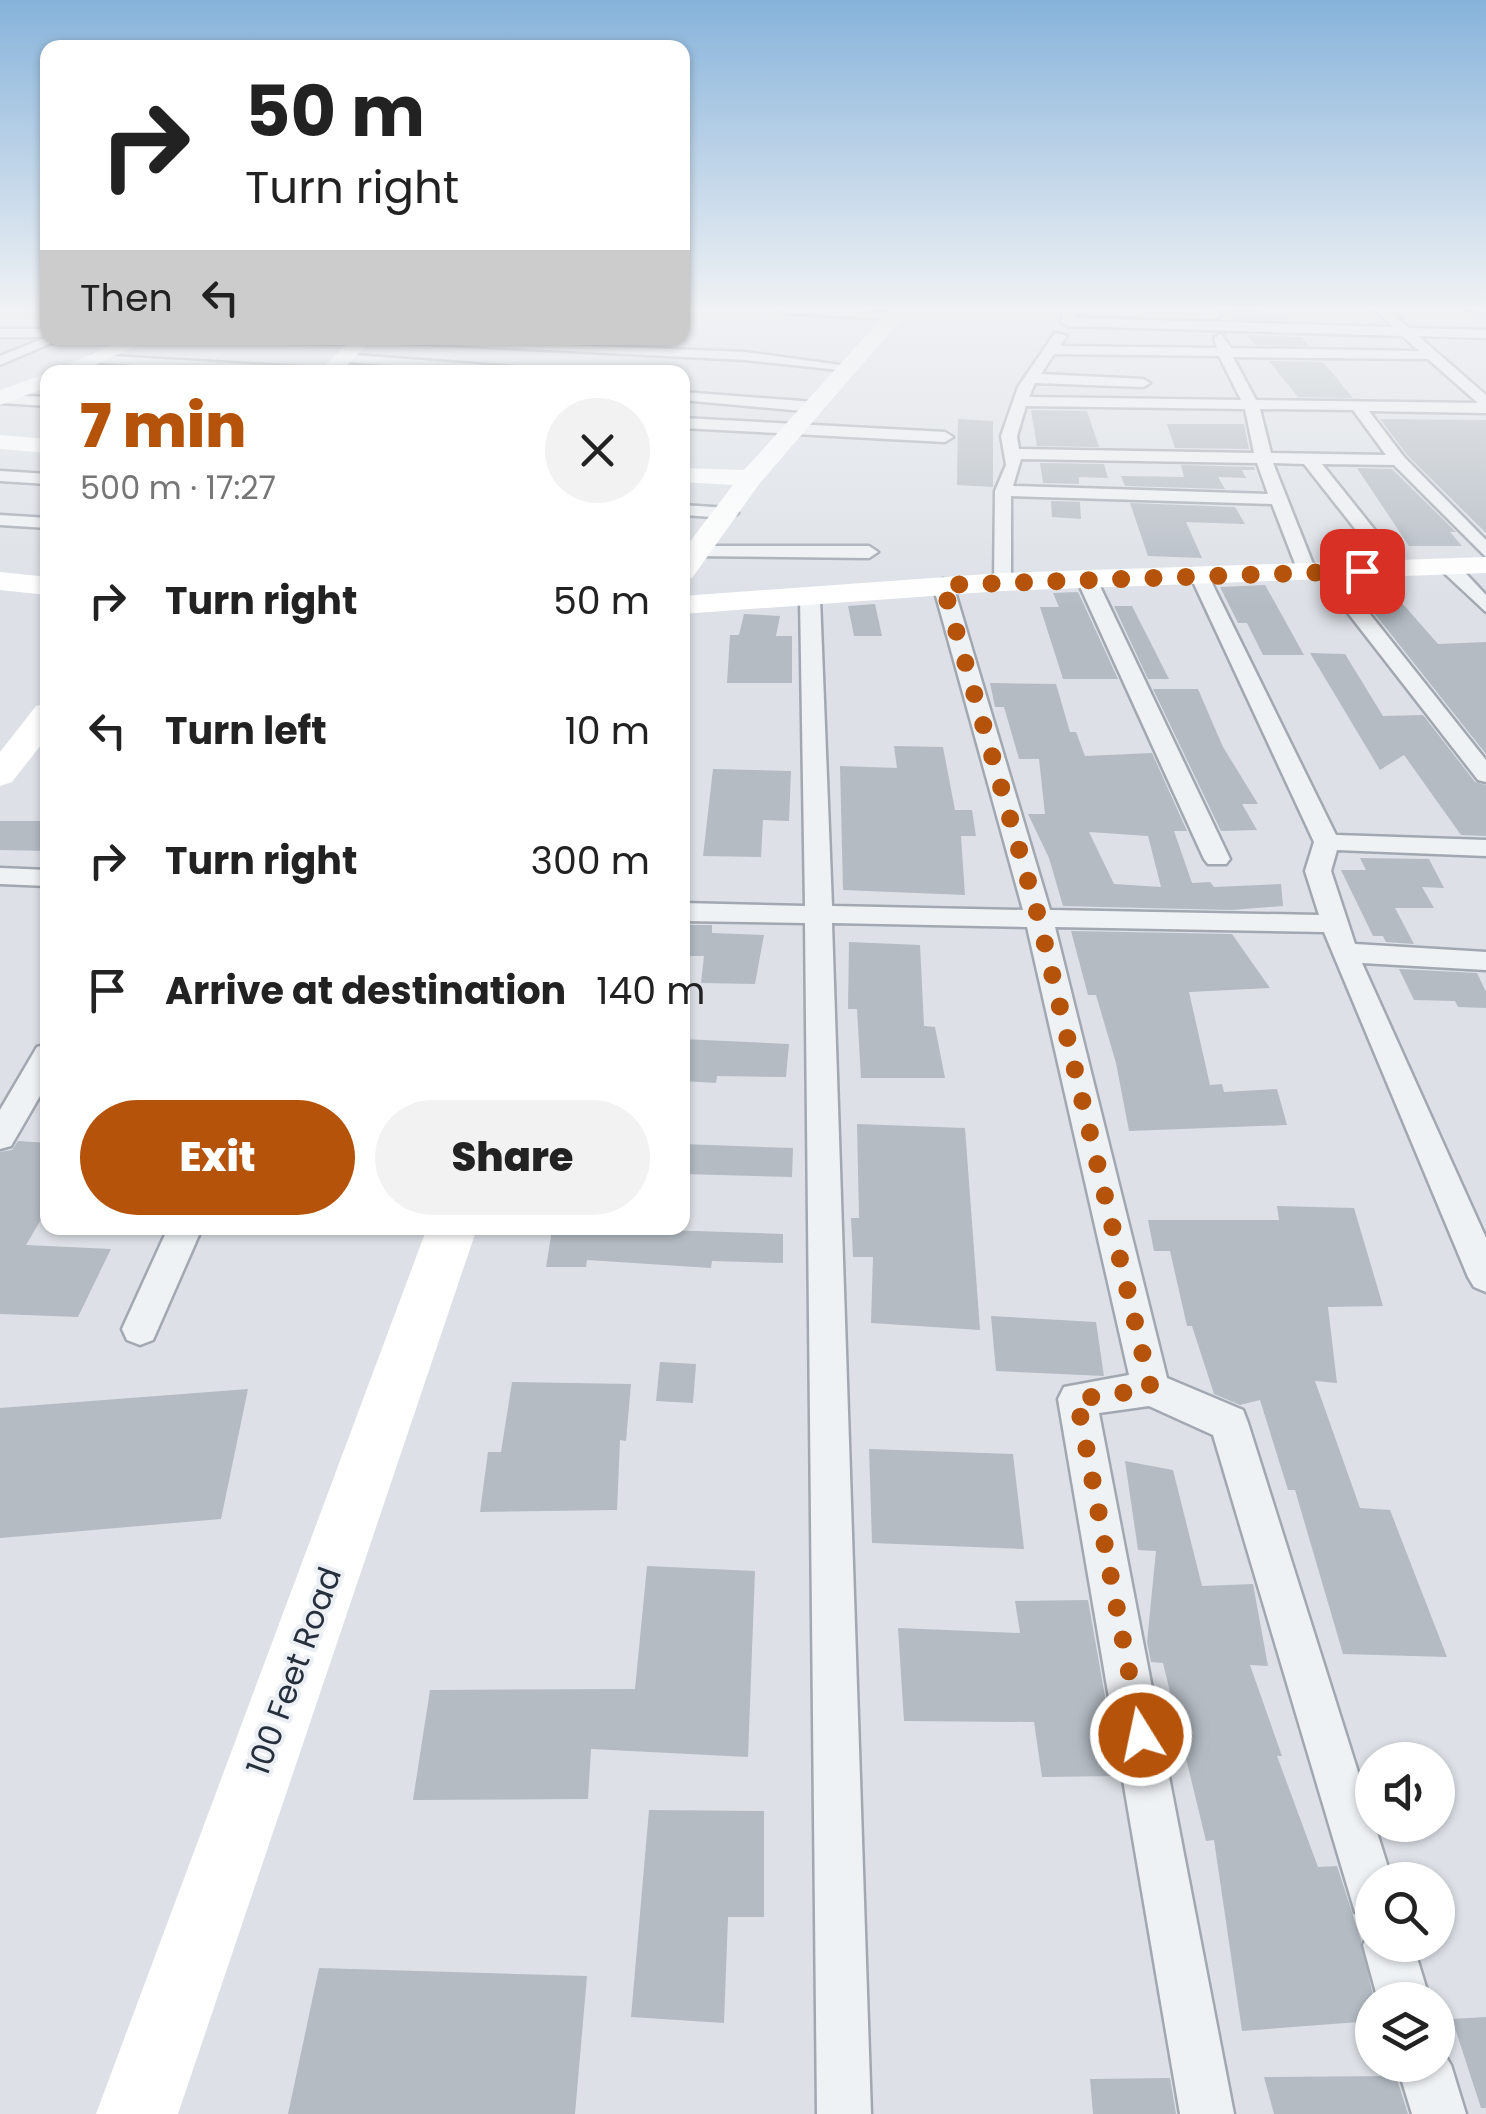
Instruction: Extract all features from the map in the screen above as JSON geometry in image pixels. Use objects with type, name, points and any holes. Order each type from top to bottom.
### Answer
[{"type":"street","points":[[690,558],[723,520],[751,478],[814,408]]},
{"type":"street","points":[[1019,409],[1081,408]]},
{"type":"street","points":[[1252,408],[1264,460],[1279,499],[1317,573],[1486,775]]},
{"type":"street","points":[[1359,408],[1398,460],[1486,551]]},
{"type":"street","points":[[1019,409],[1086,420]]},
{"type":"street","points":[[1001,582],[1004,492],[1014,465],[1009,436],[1019,409]]},
{"type":"street","points":[[690,423],[956,453]]},
{"type":"street","points":[[1236,423],[1255,423]]},
{"type":"street","points":[[791,437],[945,437]]},
{"type":"street","points":[[0,442],[40,445]]},
{"type":"street","points":[[1012,454],[1398,460]]},
{"type":"street","points":[[1309,459],[1396,569]]},
{"type":"street","points":[[690,475],[751,478]]},
{"type":"street","points":[[0,476],[40,478]]},
{"type":"street","points":[[1004,492],[1279,499]]},
{"type":"street","points":[[690,512],[723,520]]},
{"type":"street","points":[[0,520],[40,522]]},
{"type":"street","points":[[690,525],[723,520]]},
{"type":"street","points":[[690,560],[869,552]]},
{"type":"street","points":[[690,605],[1001,582],[1486,565]]},
{"type":"street","points":[[1449,566],[1486,606]]},
{"type":"street","points":[[1198,573],[1326,842],[1318,871],[1344,953],[1486,1277]]},
{"type":"street","points":[[1086,580],[1217,860]]},
{"type":"street","points":[[0,581],[40,585]]},
{"type":"street","points":[[943,585],[1039,919],[1151,1389]]},
{"type":"street","points":[[810,598],[844,2114]]},
{"type":"street","points":[[0,775],[40,723]]},
{"type":"street","points":[[1326,842],[1486,848]]},
{"type":"street","points":[[0,876],[40,878]]},
{"type":"street","points":[[690,912],[1335,924]]},
{"type":"street","points":[[1344,953],[1486,962]]},
{"type":"street","points":[[0,1137],[40,1069]]},
{"type":"street","points":[[140,1328],[182,1235]]},
{"type":"street","name":"100 Feet Road","points":[[137,2114],[450,1235]]},
{"type":"street","points":[[1207,2114],[1077,1399],[1151,1389],[1229,1423],[1362,1862]]},
{"type":"street","points":[[1429,2082],[1439,2114]]},
{"type":"building","points":[[1031,410],[1087,411],[1099,447],[1037,446]]},
{"type":"building","points":[[958,419],[993,421],[993,487],[957,485]]},
{"type":"building","points":[[1380,419],[1486,420],[1486,533],[1407,455]]},
{"type":"building","points":[[1167,424],[1244,424],[1249,449],[1175,448]]},
{"type":"building","points":[[1040,463],[1104,464],[1108,478],[1079,477],[1079,484],[1043,483]]},
{"type":"building","points":[[1181,465],[1255,470],[1242,470],[1246,478],[1218,477],[1225,489],[1125,486],[1121,476],[1184,477]]},
{"type":"building","points":[[1357,468],[1392,469],[1456,532],[1450,532],[1462,546],[1409,546]]},
{"type":"building","points":[[1051,501],[1080,502],[1081,519],[1052,517]]},
{"type":"building","points":[[1130,503],[1235,507],[1245,524],[1186,522],[1202,558],[1148,556]]},
{"type":"building","points":[[1265,585],[1304,655],[1263,655],[1247,623],[1238,623],[1220,587]]},
{"type":"building","points":[[1078,592],[1118,679],[1063,679],[1040,607],[1059,607],[1053,593]]},
{"type":"building","points":[[1402,603],[1438,644],[1486,642],[1486,754],[1367,604]]},
{"type":"building","points":[[875,604],[882,636],[854,636],[848,606]]},
{"type":"building","points":[[1114,606],[1132,606],[1169,679],[1148,679]]},
{"type":"building","points":[[744,614],[780,616],[776,636],[792,636],[792,683],[727,683],[730,635],[739,635]]},
{"type":"building","points":[[1310,653],[1345,654],[1383,716],[1423,715],[1475,782],[1486,785],[1486,836],[1461,835],[1404,755],[1380,770]]},
{"type":"building","points":[[990,683],[1056,684],[1070,732],[1076,732],[1085,756],[1152,753],[1187,831],[1174,831],[1192,883],[1210,882],[1214,887],[1281,884],[1283,906],[1232,910],[1063,906],[1049,858],[1028,814],[1045,814],[1039,759],[1019,759],[1004,707],[995,707]],"holes":[[[1089,832],[1148,836],[1161,887],[1114,884]]]},
{"type":"building","points":[[1153,689],[1198,689],[1223,747],[1258,804],[1242,804],[1257,830],[1221,831]]},
{"type":"building","points":[[894,746],[943,747],[955,810],[972,810],[976,836],[961,836],[965,895],[843,890],[840,766],[897,768]]},
{"type":"building","points":[[713,769],[791,771],[789,821],[763,820],[761,857],[703,856]]},
{"type":"building","points":[[0,821],[40,821],[40,851],[0,850]]},
{"type":"building","points":[[1360,858],[1429,859],[1444,888],[1422,887],[1434,908],[1395,908],[1414,944],[1386,942],[1383,936],[1373,936],[1341,870],[1366,870]]},
{"type":"building","points":[[690,925],[712,925],[712,933],[764,935],[755,984],[701,983],[704,956],[690,956]]},
{"type":"building","points":[[1071,931],[1232,934],[1270,988],[1189,992],[1210,1085],[1222,1084],[1224,1092],[1277,1089],[1287,1125],[1129,1131],[1116,1063],[1096,995],[1088,995]]},
{"type":"building","points":[[849,942],[920,945],[924,1026],[935,1027],[945,1078],[861,1078],[857,1009],[848,1009]]},
{"type":"building","points":[[1399,969],[1477,973],[1486,992],[1486,1008],[1458,1007],[1455,1001],[1414,1000]]},
{"type":"building","points":[[690,1039],[789,1044],[786,1077],[717,1076],[716,1083],[690,1081]]},
{"type":"building","points":[[857,1124],[965,1128],[980,1330],[871,1323],[873,1257],[853,1257],[851,1218],[859,1218]]},
{"type":"building","points":[[18,1141],[40,1142],[40,1221],[26,1245],[111,1249],[78,1317],[0,1314],[0,1152],[12,1150]]},
{"type":"building","points":[[690,1144],[793,1148],[792,1177],[690,1174]]},
{"type":"building","points":[[1277,1206],[1354,1208],[1383,1306],[1328,1307],[1337,1383],[1315,1381],[1360,1508],[1390,1510],[1447,1657],[1343,1654],[1295,1490],[1288,1490],[1260,1400],[1240,1405],[1214,1394],[1192,1326],[1187,1326],[1170,1251],[1154,1251],[1148,1220],[1279,1220]]},
{"type":"building","points":[[690,1231],[783,1234],[783,1263],[712,1261],[711,1268],[587,1260],[586,1267],[546,1267],[551,1235],[690,1235]]},
{"type":"building","points":[[991,1316],[1096,1322],[1104,1376],[996,1371]]},
{"type":"building","points":[[660,1362],[696,1364],[693,1403],[656,1401]]},
{"type":"building","points":[[512,1382],[631,1384],[626,1441],[620,1440],[617,1510],[480,1512],[488,1452],[501,1452]]},
{"type":"building","points":[[248,1389],[221,1519],[0,1538],[0,1408]]},
{"type":"building","points":[[869,1449],[1013,1454],[1024,1549],[872,1543]]},
{"type":"building","points":[[1125,1461],[1173,1470],[1202,1586],[1253,1584],[1268,1666],[1250,1665],[1282,1756],[1277,1756],[1318,1867],[1337,1866],[1355,1922],[1355,1962],[1366,1962],[1370,1982],[1355,1982],[1355,2022],[1242,2031],[1214,1840],[1206,1841],[1163,1663],[1151,1662],[1147,1642],[1156,1551],[1138,1550]]},
{"type":"building","points":[[647,1566],[755,1571],[748,1757],[591,1749],[588,1799],[413,1800],[430,1690],[635,1689]]},
{"type":"building","points":[[1088,1600],[1119,1776],[1042,1777],[1034,1722],[904,1721],[898,1628],[1020,1633],[1015,1601]]},
{"type":"building","points":[[649,1810],[764,1811],[764,1917],[728,1917],[724,2023],[631,2017]]},
{"type":"building","points":[[319,1968],[587,1976],[575,2114],[288,2114]]},
{"type":"building","points":[[1486,2017],[1486,2108],[1481,2108],[1455,2019]]},
{"type":"building","points":[[1355,2076],[1355,2082],[1398,2082],[1408,2114],[1274,2114],[1264,2077]]},
{"type":"building","points":[[1170,2078],[1176,2114],[1093,2114],[1090,2079]]},
{"type":"route","points":[[1141,1735],[1077,1399],[1151,1389],[1039,919],[943,585],[1198,573],[1362,571]]}]
